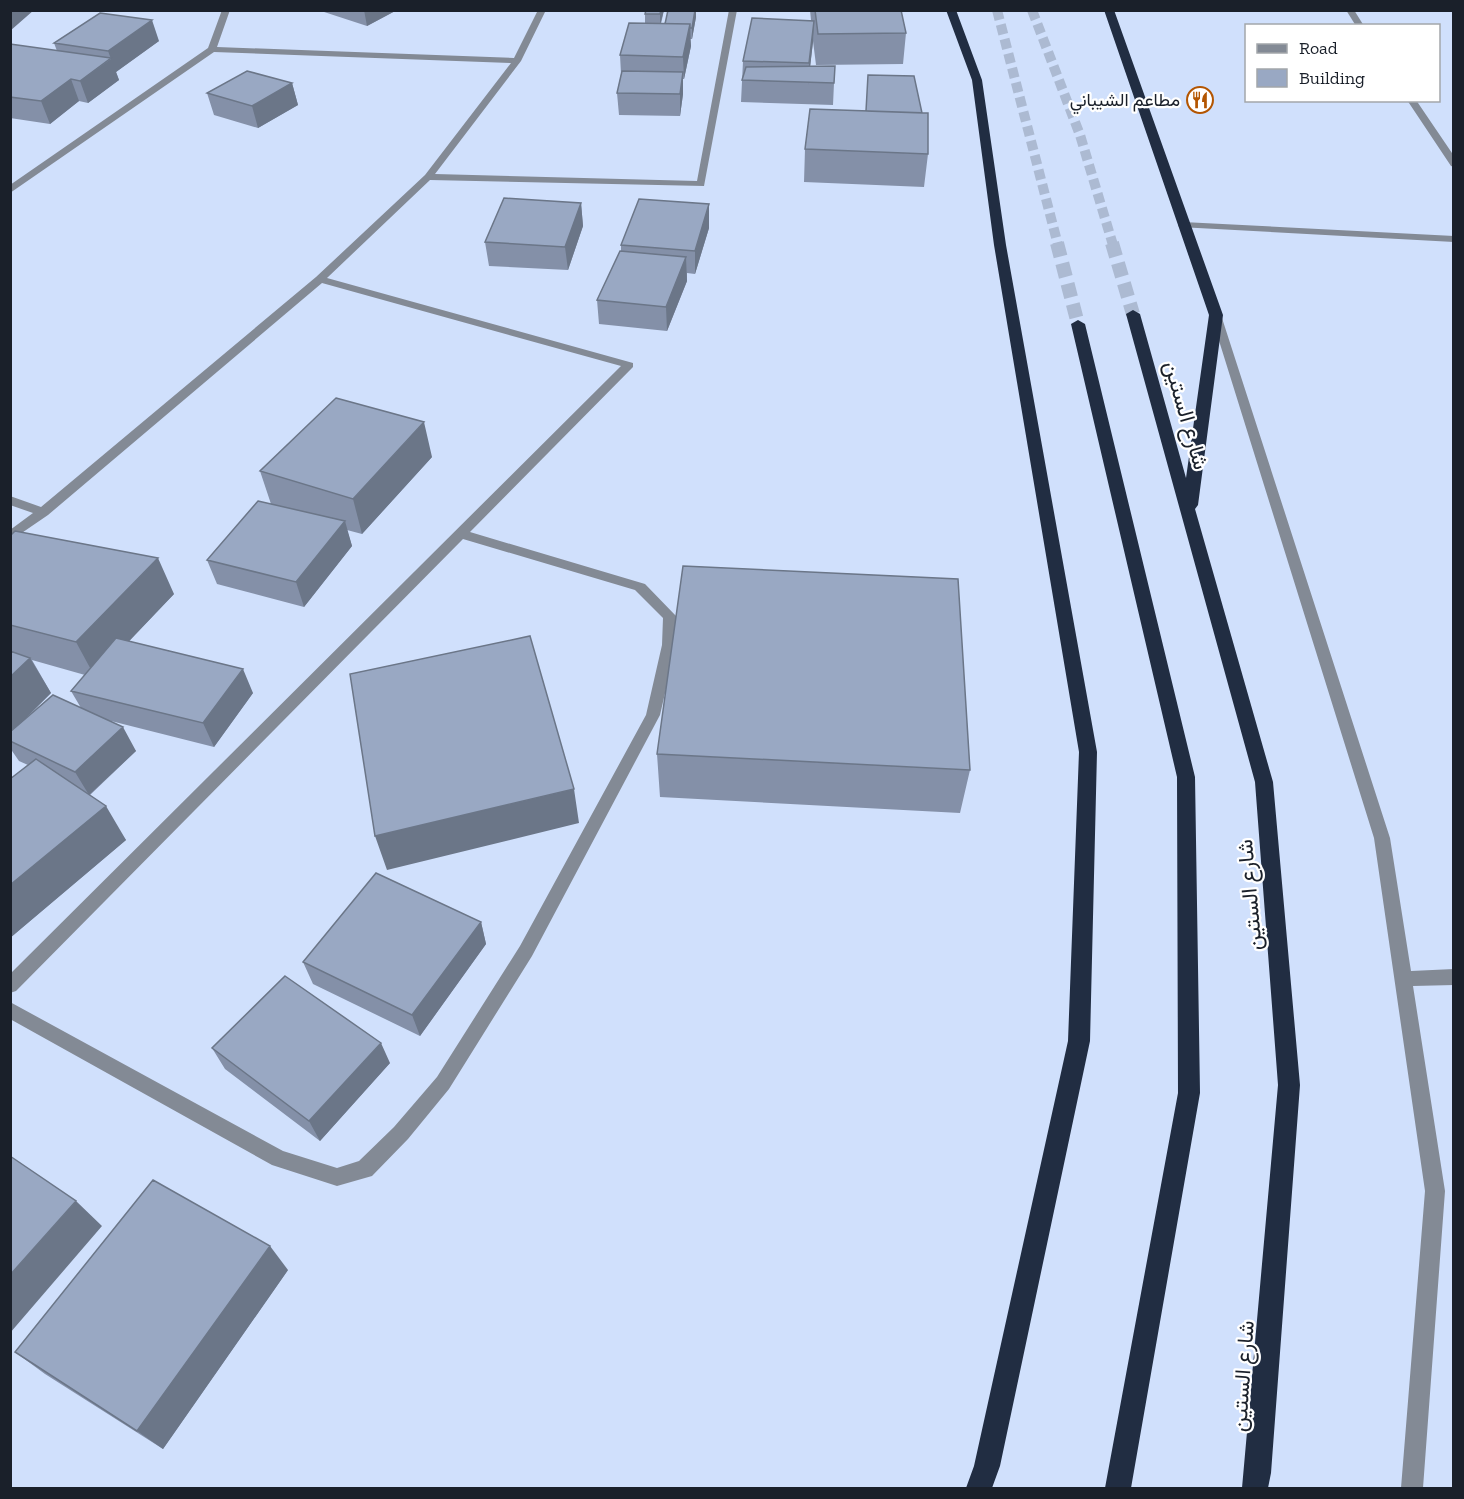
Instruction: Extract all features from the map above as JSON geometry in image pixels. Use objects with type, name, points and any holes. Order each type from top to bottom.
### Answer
[{"type":"highway","points":[[951,10],[977,80],[1000,245],[1088,752],[1079,1041],[987,1466],[979,1488]]},
{"type":"highway","points":[[1109,10],[1216,315],[1189,513]]},
{"type":"highway","name":"شارع الستين","points":[[1133,314],[1264,782],[1289,1085],[1255,1488]]},
{"type":"highway","points":[[1078,324],[1186,777],[1189,1094],[1118,1488]]},
{"type":"street","points":[[10,190],[212,49],[226,10]]},
{"type":"street","points":[[10,537],[43,512],[320,279],[429,177],[517,61],[542,10]]},
{"type":"street","points":[[429,177],[701,184],[733,10]]},
{"type":"street","points":[[1350,10],[1359,24]]},
{"type":"street","points":[[212,49],[517,61]]},
{"type":"street","points":[[1412,102],[1454,164]]},
{"type":"street","points":[[1183,225],[1454,239]]},
{"type":"street","points":[[10,986],[629,366],[320,279]]},
{"type":"street","points":[[1216,315],[1382,838],[1435,1191],[1412,1488]]},
{"type":"street","points":[[10,500],[43,512]]},
{"type":"street","points":[[10,1010],[279,1159],[337,1177],[365,1169],[401,1133],[442,1083],[526,951],[653,715],[669,645],[670,617],[639,587],[460,534]]},
{"type":"street","points":[[1402,979],[1454,977]]},
{"type":"building","points":[[646,10],[661,10],[660,14],[645,14]]},
{"type":"building","points":[[668,10],[695,10],[692,28],[690,24],[665,24]]},
{"type":"building","points":[[815,10],[901,10],[906,33],[818,34]]},
{"type":"building","points":[[100,13],[152,20],[108,51],[54,43]]},
{"type":"building","points":[[752,18],[814,21],[809,63],[743,61]]},
{"type":"building","points":[[629,23],[690,24],[683,57],[620,55]]},
{"type":"building","points":[[10,44],[111,58],[80,81],[71,79],[41,101],[10,97]]},
{"type":"building","points":[[835,66],[834,83],[742,80],[746,67]]},
{"type":"building","points":[[247,71],[292,83],[252,106],[207,93]]},
{"type":"building","points":[[622,71],[683,72],[680,94],[617,93]]},
{"type":"building","points":[[868,75],[914,76],[922,113],[866,111]]},
{"type":"building","points":[[810,109],[928,113],[928,154],[805,149]]},
{"type":"building","points":[[504,198],[581,203],[565,247],[485,242]]},
{"type":"building","points":[[639,199],[709,204],[695,251],[621,245]]},
{"type":"building","points":[[620,251],[686,257],[666,307],[597,300]]},
{"type":"building","points":[[336,398],[424,422],[353,499],[260,471]]},
{"type":"building","points":[[258,501],[345,521],[296,582],[207,560]]},
{"type":"building","points":[[15,531],[158,558],[76,642],[10,625],[10,536]]},
{"type":"building","points":[[683,566],[958,579],[970,770],[657,754]]},
{"type":"building","points":[[530,636],[574,789],[375,836],[350,674]]},
{"type":"building","points":[[116,638],[243,669],[203,723],[71,691]]},
{"type":"building","points":[[10,651],[30,658],[10,677]]},
{"type":"building","points":[[53,695],[123,727],[75,772],[10,741],[10,732]]},
{"type":"building","points":[[36,759],[106,806],[10,885],[10,779]]},
{"type":"building","points":[[376,873],[481,922],[412,1015],[303,962]]},
{"type":"building","points":[[285,976],[381,1043],[309,1121],[212,1048]]},
{"type":"building","points":[[10,1156],[76,1201],[10,1275]]},
{"type":"building","points":[[153,1180],[270,1246],[137,1431],[15,1352]]},
{"type":"tunnel","points":[[997,10],[1058,245]]},
{"type":"tunnel","points":[[1032,10],[1080,135],[1113,245]]},
{"type":"tunnel","points":[[1057,243],[1078,324]]},
{"type":"tunnel","points":[[1112,243],[1133,314]]},
{"type":"place","name":"مطاعم الشيباني","points":[[1200,100]]}]
